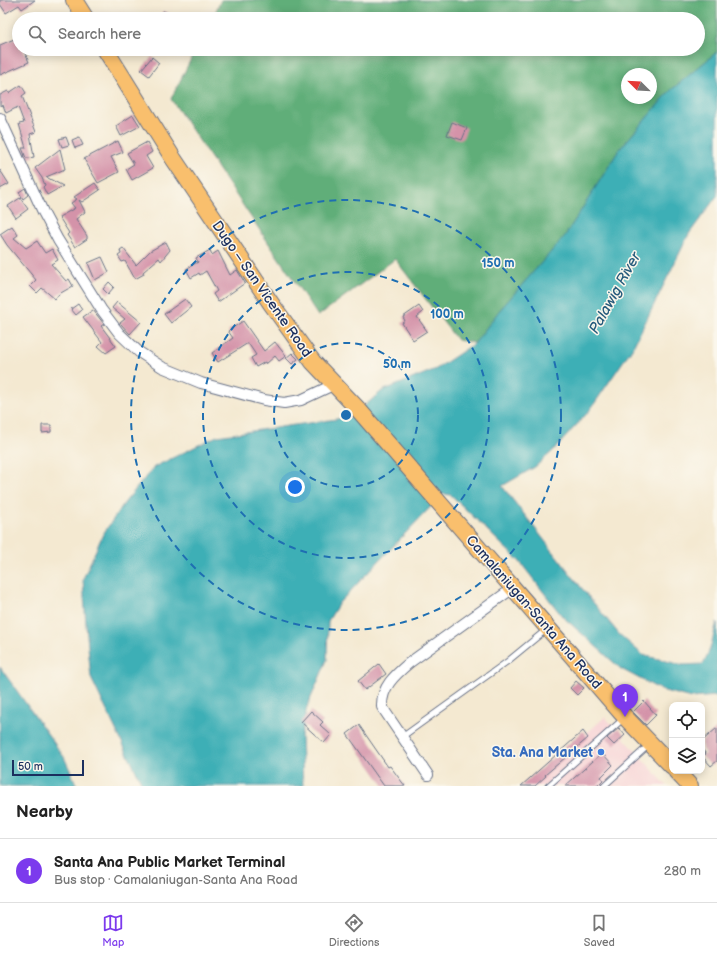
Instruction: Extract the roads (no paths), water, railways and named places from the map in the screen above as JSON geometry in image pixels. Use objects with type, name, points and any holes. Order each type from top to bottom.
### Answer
[{"type":"main road","points":[[74,0],[82,12]]},
{"type":"main road","name":"Dugo – San Vicente Road","points":[[108,56],[173,158],[270,302],[313,362],[357,408],[445,510]]},
{"type":"main road","name":"Camalaniugan-Santa Ana Road","points":[[445,510],[626,717],[669,763]]},
{"type":"main road","points":[[679,774],[690,786]]},
{"type":"street","points":[[0,118],[43,212],[58,240],[101,309],[119,333],[139,352],[162,367],[201,383],[264,400],[284,403],[301,400],[335,384]]},
{"type":"street","points":[[428,775],[382,707],[381,699],[384,690],[394,676],[435,642],[513,588]]},
{"type":"lane","points":[[402,737],[508,661],[548,628]]},
{"type":"lane","points":[[548,786],[626,717]]},
{"type":"lane","points":[[604,786],[651,743]]},
{"type":"water","name":"Palawig River","points":[[717,52],[717,196],[689,234],[633,347],[590,410],[554,450],[535,467],[502,486],[619,634],[643,655],[682,665],[703,664],[710,649],[717,622],[717,696],[691,698],[661,690],[621,669],[562,616],[520,562],[451,495],[443,494],[339,603],[328,621],[327,660],[307,707],[301,736],[303,786],[143,786],[91,678],[83,579],[103,534],[125,502],[154,467],[217,436],[351,417],[382,391],[436,369],[475,343],[499,311],[565,236],[619,150],[670,91]]},
{"type":"water","points":[[0,667],[64,757],[77,786],[0,786]]},
{"type":"place","name":"Santa Ana Public Market Terminal","points":[[625,717]]},
{"type":"place","name":"Sta. Ana Market","points":[[601,752]]}]
